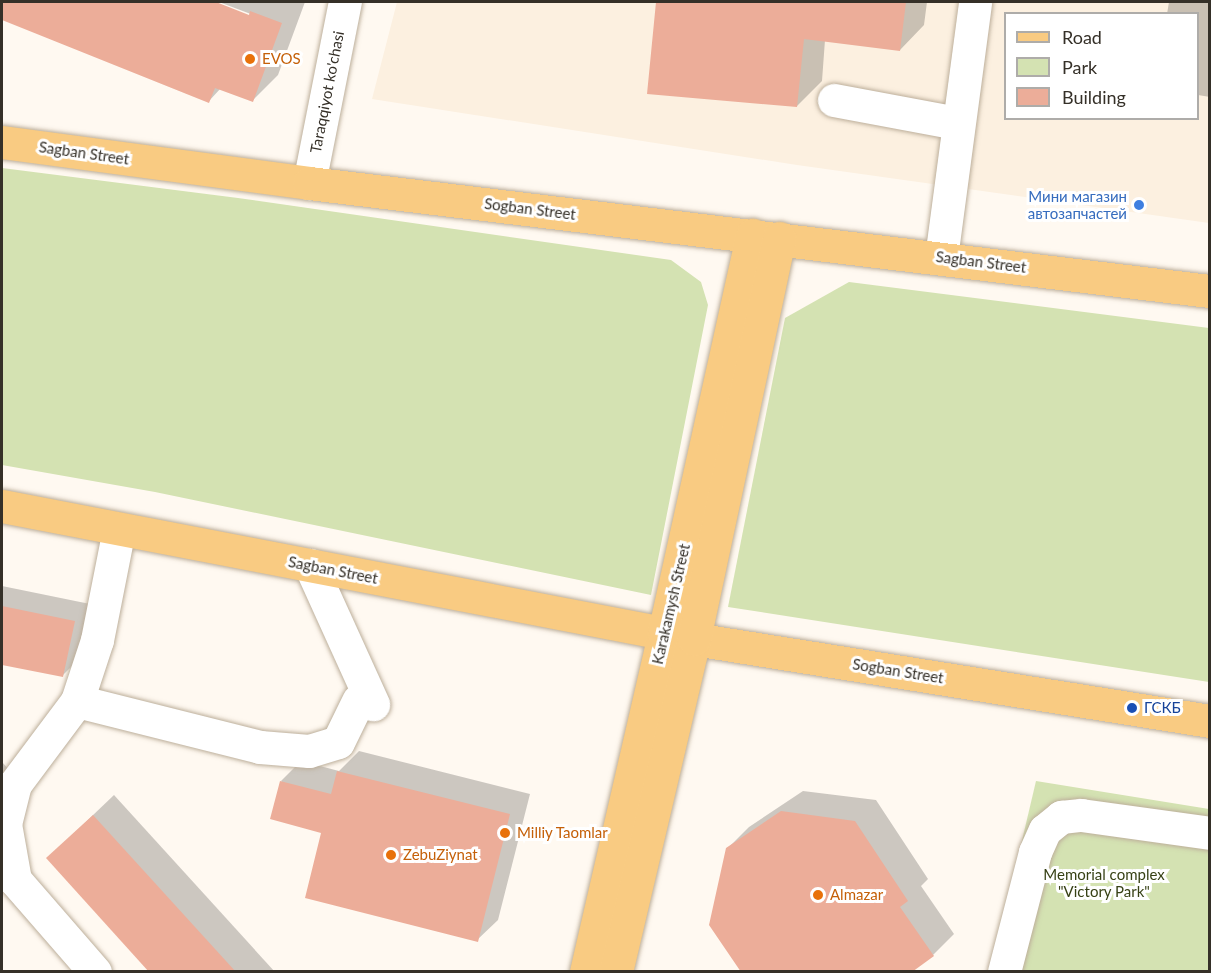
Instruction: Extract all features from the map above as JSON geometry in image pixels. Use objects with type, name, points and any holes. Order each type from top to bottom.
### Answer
[{"type":"main road","name":"Sagban Street","points":[[2,142],[309,183]]},
{"type":"main road","name":"Sogban Street","points":[[309,183],[766,237]]},
{"type":"main road","name":"Sagban Street","points":[[766,237],[1209,291]]},
{"type":"main road","name":"Karakamysh Street","points":[[616,972],[679,636],[766,237]]},
{"type":"main road","name":"Sagban Street","points":[[2,506],[679,636]]},
{"type":"main road","name":"Sogban Street","points":[[679,636],[1209,721]]},
{"type":"main road","name":"Karakamysh Street","points":[[586,972],[679,636]]},
{"type":"street","name":"Taraqqiyot ko'chasi","points":[[309,183],[345,2]]},
{"type":"street","points":[[941,258],[957,123],[975,2]]},
{"type":"street","points":[[834,100],[957,123]]},
{"type":"street","points":[[94,972],[15,880],[5,824],[15,784],[77,701],[96,640],[119,528]]},
{"type":"street","points":[[77,701],[260,747],[309,751],[338,742],[366,702],[310,565]]},
{"type":"street","points":[[1004,972],[1035,852],[1045,830],[1061,817],[1081,815],[1209,833]]},
{"type":"shaded area","points":[[397,2],[1209,2],[1209,223],[797,165],[372,99]]},
{"type":"green space","points":[[2,168],[238,198],[671,260],[701,282],[708,305],[651,595],[155,492],[2,465]]},
{"type":"green space","points":[[849,282],[1209,328],[1209,682],[728,607],[785,318]]},
{"type":"green space","name":"Memorial complex \"Victory Park\"","points":[[1036,781],[1209,809],[1209,971],[991,972]]},
{"type":"building","points":[[2,2],[216,2],[249,15],[250,11],[282,23],[253,102],[215,88],[209,103],[2,20]]},
{"type":"building","points":[[656,2],[906,2],[900,51],[804,39],[797,107],[647,94]]},
{"type":"building","points":[[2,606],[75,621],[63,677],[2,665]]},
{"type":"building","points":[[337,771],[510,814],[478,942],[305,898],[321,833],[270,819],[280,781],[331,794]]},
{"type":"building","points":[[781,811],[855,821],[908,901],[900,907],[934,956],[912,972],[741,972],[709,925],[726,848]]},
{"type":"building","points":[[93,815],[236,972],[149,972],[46,858]]},
{"type":"place","name":"EVOS","points":[[250,59]]},
{"type":"place","name":"Мини магазин автозапчастей","points":[[1139,205]]},
{"type":"place","name":"ГСКБ","points":[[1132,708]]},
{"type":"place","name":"Milliy Taomlar","points":[[505,833]]},
{"type":"place","name":"ZebuZiynat","points":[[391,855]]},
{"type":"place","name":"Almazar","points":[[818,895]]}]
